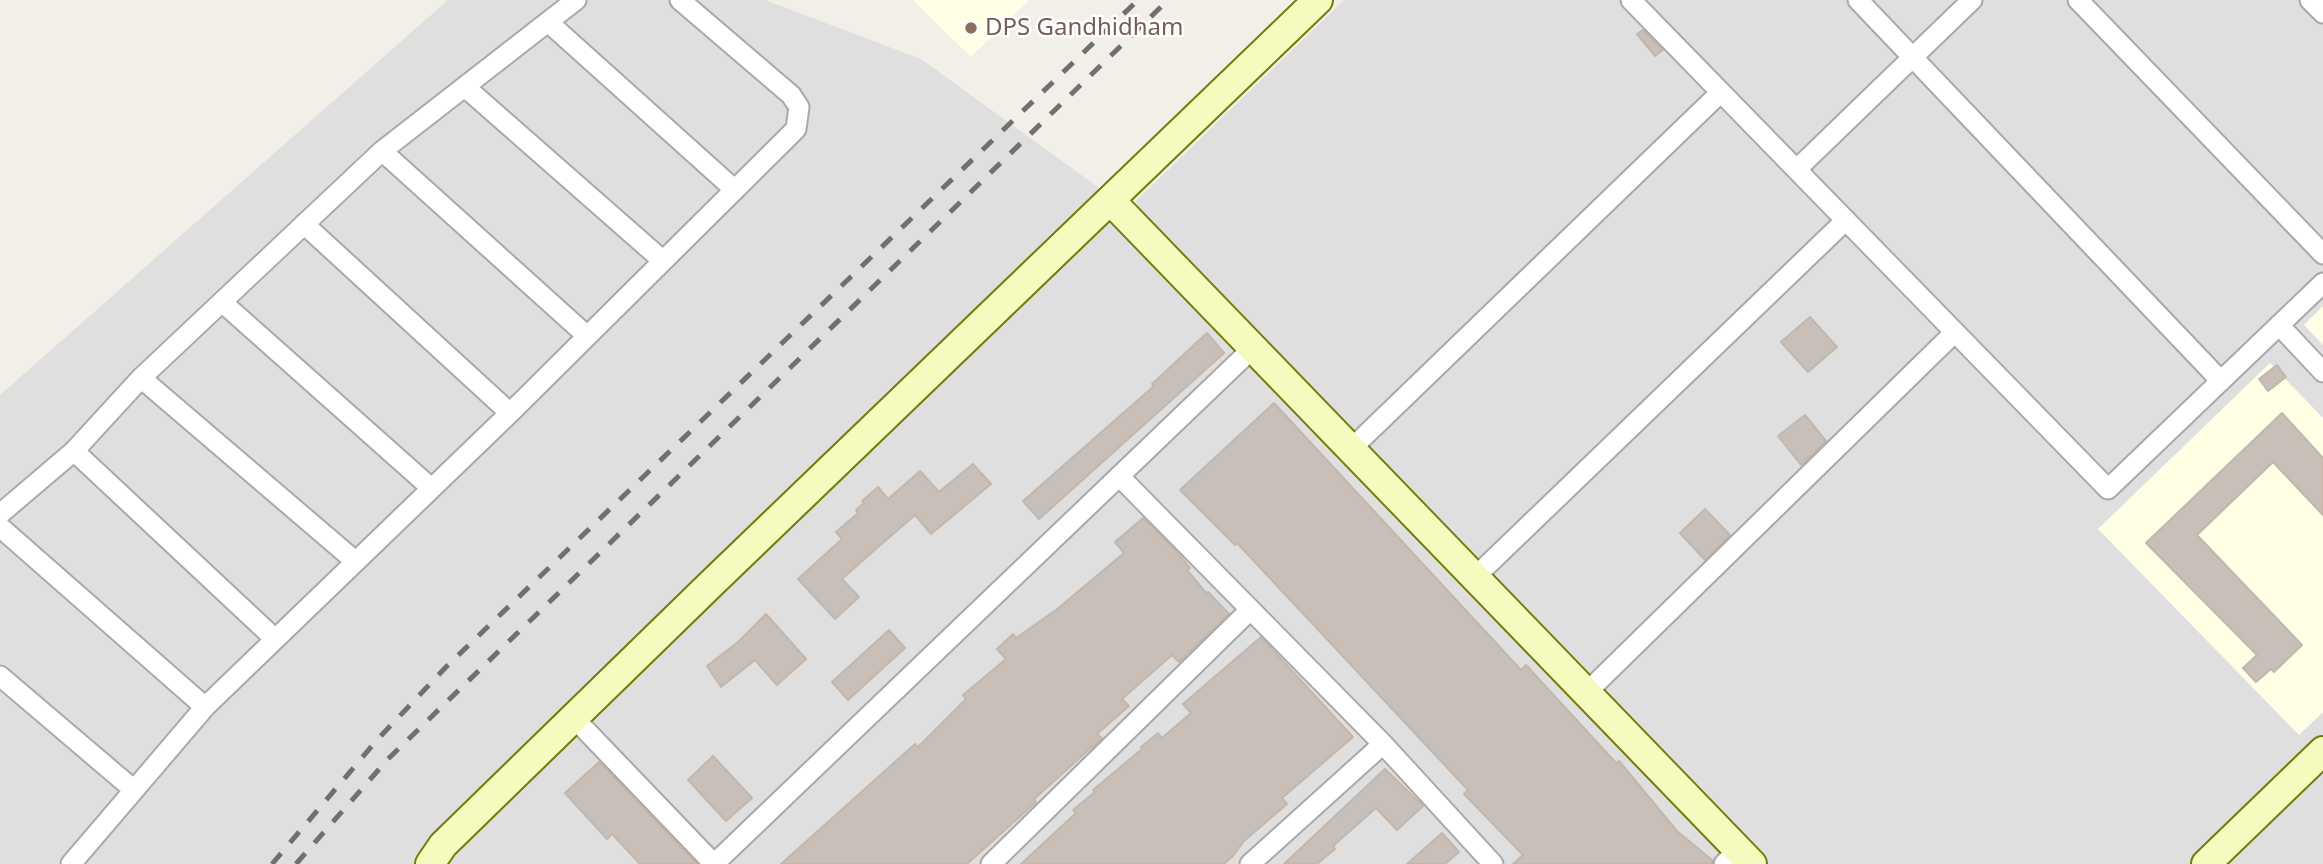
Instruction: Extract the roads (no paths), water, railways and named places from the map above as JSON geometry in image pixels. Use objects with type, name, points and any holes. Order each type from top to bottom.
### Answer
[{"type":"main road","points":[[430,864],[443,845],[1318,0]]},
{"type":"main road","points":[[1110,200],[1586,693],[1738,859]]},
{"type":"main road","points":[[2206,864],[2323,751]]},
{"type":"street","points":[[0,514],[74,451],[141,378],[382,151],[576,0]]},
{"type":"street","points":[[71,864],[205,706],[510,413],[796,128],[799,107],[790,95],[680,0]]},
{"type":"street","points":[[1631,0],[2108,489],[2323,283]]},
{"type":"street","points":[[1858,0],[2221,381]]},
{"type":"street","points":[[1797,169],[1972,0]]},
{"type":"street","points":[[2078,0],[2323,254]]},
{"type":"street","points":[[2310,0],[2323,13]]},
{"type":"street","points":[[548,22],[735,190]]},
{"type":"street","points":[[465,87],[662,260]]},
{"type":"street","points":[[1351,449],[1721,92]]},
{"type":"street","points":[[382,151],[586,335]]},
{"type":"street","points":[[1475,578],[1846,220]]},
{"type":"street","points":[[304,224],[510,413]]},
{"type":"street","points":[[223,303],[430,487]]},
{"type":"street","points":[[2278,325],[2323,372]]},
{"type":"street","points":[[1586,693],[1955,332]]},
{"type":"street","points":[[574,718],[714,864],[1253,348]]},
{"type":"street","points":[[141,378],[355,561]]},
{"type":"street","points":[[74,451],[275,639]]},
{"type":"street","points":[[1119,476],[1383,744],[1485,861]]},
{"type":"street","points":[[0,527],[205,706]]},
{"type":"street","points":[[991,864],[1250,610]]},
{"type":"street","points":[[0,676],[134,790]]},
{"type":"street","points":[[1250,864],[1383,744]]},
{"type":"railway","points":[[272,864],[377,740],[446,667],[1138,0]]},
{"type":"railway","points":[[296,864],[388,759],[1168,0]]},
{"type":"place","name":"DPS Gandhidham","points":[[971,28]]}]
